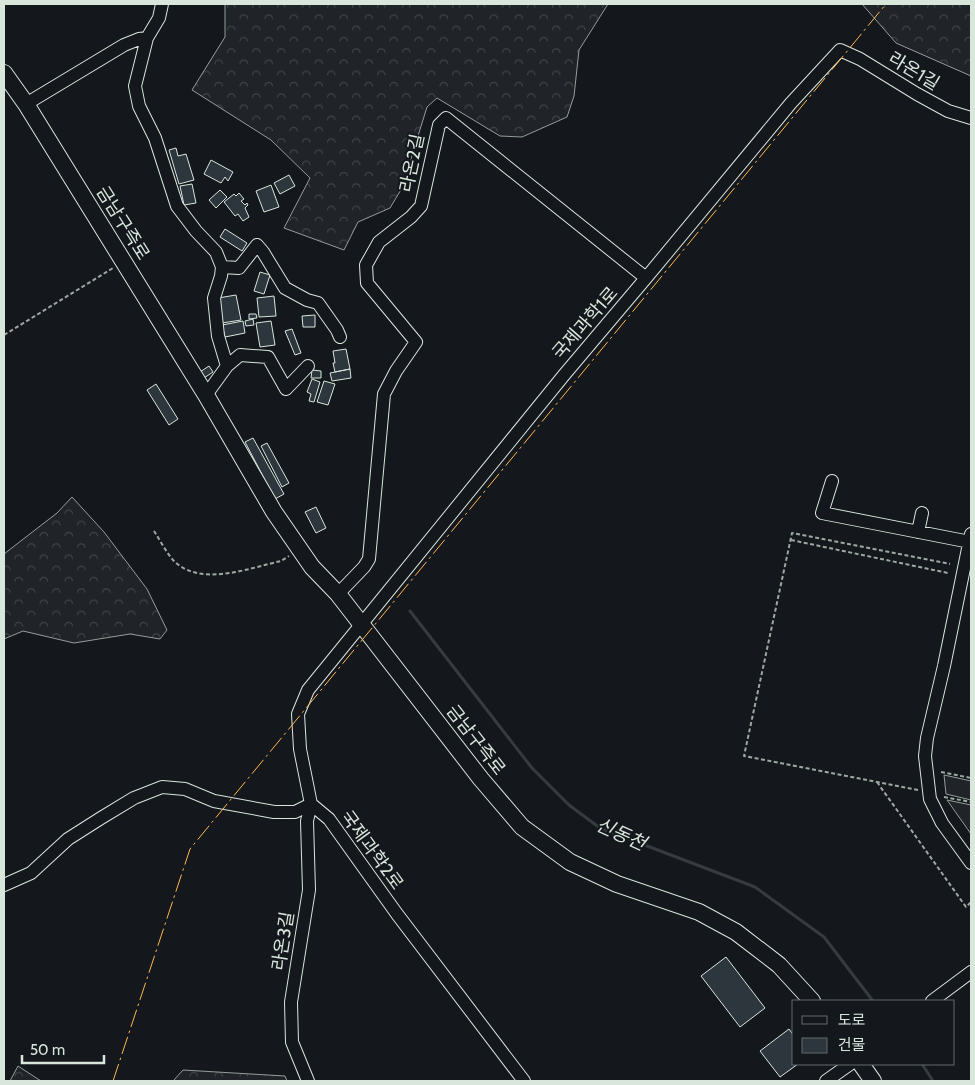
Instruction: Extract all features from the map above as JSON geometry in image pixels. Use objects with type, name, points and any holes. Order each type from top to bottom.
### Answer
[{"type":"main road","name":"금남구즉로","points":[[4,73],[26,104],[206,395],[274,512],[312,567],[363,624],[475,772],[522,827],[578,865],[617,884],[699,912],[736,932],[778,965],[811,1000]]},
{"type":"main road","points":[[862,1065],[873,1081]]},
{"type":"street","points":[[162,4],[159,18],[148,38],[135,86],[139,106],[155,138],[177,206],[196,231],[216,252],[222,267],[222,276],[214,298],[218,336],[227,366]]},
{"type":"street","points":[[26,104],[124,44],[148,38]]},
{"type":"street","name":"라온1길","points":[[840,50],[860,58],[948,111],[971,118]]},
{"type":"street","name":"국제과학1로","points":[[363,624],[564,374],[791,103],[840,50]]},
{"type":"street","name":"라온2길","points":[[338,594],[364,567],[369,559],[384,394],[416,342],[367,283],[366,265],[379,242],[411,217],[421,206],[439,125],[446,118],[646,278]]},
{"type":"street","points":[[222,267],[239,268],[257,245],[285,288],[307,300],[318,303],[340,337]]},
{"type":"street","points":[[206,395],[227,366],[240,355],[268,357],[286,389],[308,366]]},
{"type":"street","points":[[832,481],[822,513],[918,532],[970,538],[927,738],[925,756],[930,799],[942,823],[971,863]]},
{"type":"street","points":[[918,532],[922,513]]},
{"type":"street","points":[[4,885],[30,873],[68,838],[134,798],[162,787],[185,789],[214,801],[274,812],[295,812],[311,804],[300,749],[298,714],[308,690],[363,624]]},
{"type":"street","name":"라온3길","points":[[308,1081],[292,1042],[291,1002],[310,890],[307,821],[311,804]]},
{"type":"street","name":"국제과학2로","points":[[311,804],[329,819],[397,914],[524,1081]]},
{"type":"street","points":[[933,1000],[971,972]]},
{"type":"street","points":[[826,1081],[849,1065]]},
{"type":"path","points":[[4,335],[123,262]]},
{"type":"path","points":[[154,531],[174,561],[193,573],[219,575],[281,561],[300,549]]},
{"type":"path","points":[[918,790],[744,756],[792,533],[950,564]]},
{"type":"path","points":[[790,540],[948,573]]},
{"type":"path","points":[[941,772],[971,778]]},
{"type":"path","points":[[876,782],[966,907],[971,902]]},
{"type":"path","points":[[944,797],[971,802]]},
{"type":"green space","points":[[225,4],[608,4],[579,50],[574,96],[567,117],[522,137],[500,136],[437,98],[427,107],[405,183],[390,208],[358,222],[344,250],[284,228],[310,178],[271,140],[192,90],[225,37]]},
{"type":"green space","points":[[862,4],[971,4],[971,76],[896,43]]},
{"type":"green space","points":[[72,497],[104,532],[147,589],[167,630],[160,639],[130,634],[74,643],[23,631],[4,639],[4,554],[57,513]]},
{"type":"green space","points":[[944,775],[971,781],[971,800],[946,794]]},
{"type":"green space","points":[[947,800],[971,805],[971,834]]},
{"type":"green space","points":[[18,1066],[41,1081],[10,1081]]},
{"type":"green space","points":[[183,1070],[285,1076],[287,1081],[173,1081]]},
{"type":"building","points":[[176,148],[178,156],[186,154],[194,180],[179,184],[169,150]]},
{"type":"building","points":[[211,160],[233,172],[228,181],[225,177],[221,183],[204,174]]},
{"type":"building","points":[[289,175],[295,186],[280,194],[274,183]]},
{"type":"building","points":[[192,184],[196,203],[184,205],[180,186]]},
{"type":"building","points":[[271,185],[279,207],[264,212],[256,191]]},
{"type":"building","points":[[220,190],[227,197],[216,208],[209,200]]},
{"type":"building","points":[[239,193],[244,199],[241,201],[248,205],[245,208],[249,217],[243,221],[238,214],[235,216],[224,202],[234,194],[236,196]]},
{"type":"building","points":[[225,229],[247,243],[242,251],[220,237]]},
{"type":"building","points":[[260,272],[270,275],[264,294],[254,291]]},
{"type":"building","points":[[236,295],[241,320],[222,323],[218,298]]},
{"type":"building","points":[[274,296],[276,316],[259,317],[257,298]]},
{"type":"building","points":[[249,314],[256,314],[257,318],[249,319]]},
{"type":"building","points":[[315,315],[315,327],[303,327],[302,316]]},
{"type":"building","points":[[253,319],[254,325],[246,326],[245,321]]},
{"type":"building","points":[[243,321],[245,333],[225,337],[222,325]]},
{"type":"building","points":[[271,321],[275,345],[260,347],[256,323]]},
{"type":"building","points":[[292,329],[301,353],[295,355],[285,331]]},
{"type":"building","points":[[346,349],[350,369],[335,372],[333,351]]},
{"type":"building","points":[[209,366],[213,372],[204,378],[200,372]]},
{"type":"building","points":[[350,369],[351,378],[332,381],[330,373]]},
{"type":"building","points":[[312,370],[321,371],[321,378],[311,378]]},
{"type":"building","points":[[312,379],[320,382],[314,402],[309,401],[311,394],[307,392]]},
{"type":"building","points":[[324,381],[335,384],[328,405],[317,402]]},
{"type":"building","points":[[156,384],[178,419],[169,425],[147,390]]},
{"type":"building","points":[[253,438],[284,494],[275,499],[245,442]]},
{"type":"building","points":[[267,443],[289,483],[282,487],[261,446]]},
{"type":"building","points":[[316,507],[326,528],[316,533],[305,512]]},
{"type":"building","points":[[726,957],[765,1008],[740,1027],[701,976]]},
{"type":"building","points":[[789,1029],[792,1033],[792,1065],[797,1065],[780,1077],[760,1051]]},
{"type":"waterway","name":"신동천","points":[[410,611],[532,768],[569,805],[600,828],[755,887],[824,937],[872,1000]]},
{"type":"waterway","name":"신동천","points":[[923,1065],[933,1081]]},
{"type":"power","points":[[113,1081],[190,849],[886,4]]}]
